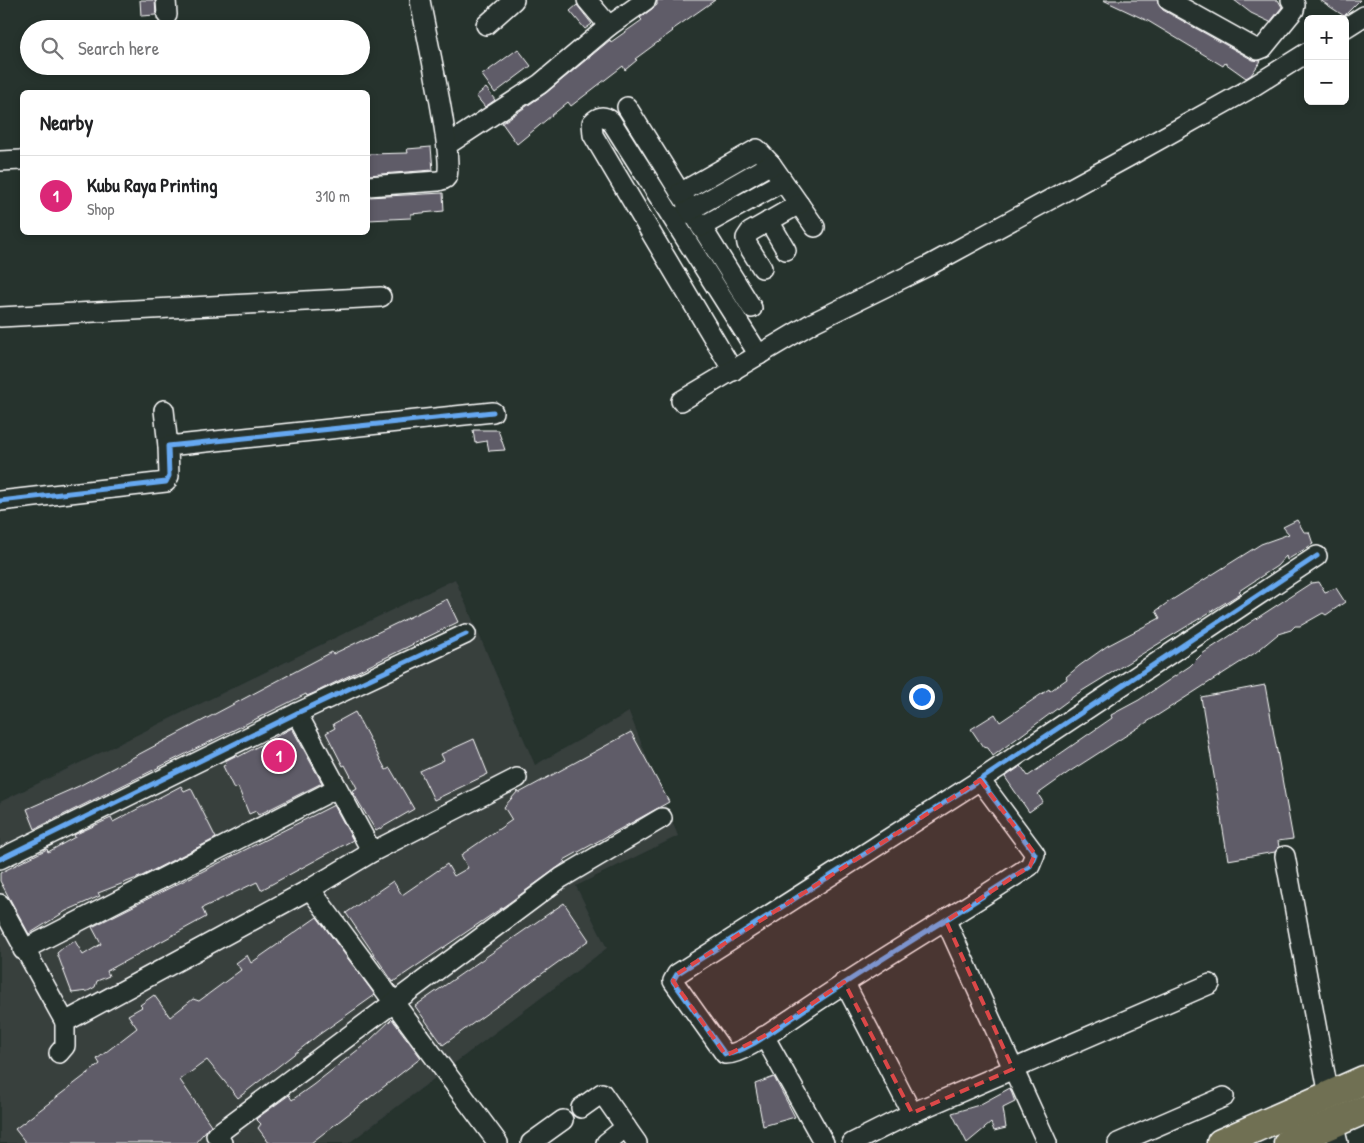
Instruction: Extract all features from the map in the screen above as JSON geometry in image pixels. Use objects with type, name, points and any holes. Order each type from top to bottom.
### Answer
[{"type":"highway","points":[[1221,1143],[1364,1080]]},
{"type":"highway","points":[[1288,1143],[1336,1133],[1364,1110]]},
{"type":"street","points":[[370,186],[444,180],[447,175],[447,145],[420,0]]},
{"type":"street","points":[[486,25],[514,0]]},
{"type":"street","points":[[587,0],[609,26]]},
{"type":"street","points":[[447,145],[540,84],[609,26],[646,0]]},
{"type":"street","points":[[1168,0],[1258,50],[1263,48],[1294,10],[1296,5],[1291,0]]},
{"type":"street","points":[[1349,25],[1364,16]]},
{"type":"street","points":[[681,401],[814,322],[928,266],[1128,157],[1246,91],[1304,55]]},
{"type":"street","points":[[626,107],[752,308]]},
{"type":"street","points":[[733,371],[593,135],[592,123],[596,118],[602,116],[611,121],[759,355]]},
{"type":"street","points":[[680,193],[757,149],[815,227]]},
{"type":"street","points":[[0,161],[20,160]]},
{"type":"street","points":[[651,233],[770,164]]},
{"type":"street","points":[[701,227],[782,182]]},
{"type":"street","points":[[762,268],[747,244],[746,238],[750,232],[799,204]]},
{"type":"street","points":[[769,221],[786,250]]},
{"type":"street","points":[[0,316],[381,297]]},
{"type":"street","points":[[0,501],[166,482],[169,476],[164,410]]},
{"type":"street","points":[[168,446],[493,412]]},
{"type":"street","points":[[980,780],[1035,854],[1030,866],[946,921],[844,982],[764,1036],[734,1053],[725,1054],[673,977],[980,780],[1317,556]]},
{"type":"street","points":[[0,859],[297,712],[466,634]]},
{"type":"street","points":[[297,712],[372,852]]},
{"type":"street","points":[[65,1022],[310,889],[372,852],[517,778]]},
{"type":"street","points":[[23,950],[337,788]]},
{"type":"street","points":[[222,1143],[216,1135],[561,878],[662,818]]},
{"type":"street","points":[[1285,856],[1329,1096]]},
{"type":"street","points":[[310,889],[498,1143]]},
{"type":"street","points":[[0,904],[23,950],[65,1022],[65,1046],[59,1053]]},
{"type":"street","points":[[946,921],[1047,1143]]},
{"type":"street","points":[[844,982],[912,1113]]},
{"type":"street","points":[[852,1143],[912,1113],[1210,984]]},
{"type":"street","points":[[764,1036],[824,1143]]},
{"type":"street","points":[[581,1108],[602,1093],[637,1143]]},
{"type":"street","points":[[1118,1143],[1224,1096]]},
{"type":"street","points":[[531,1143],[563,1120]]},
{"type":"street","points":[[606,1143],[626,1127]]},
{"type":"highlighted area","points":[[980,780],[1035,854],[1030,866],[946,921],[1013,1069],[912,1113],[844,982],[764,1036],[729,1054],[725,1054],[673,981],[677,974]]},
{"type":"shaded area","points":[[455,579],[535,765],[629,712],[678,836],[576,886],[607,948],[349,1143],[0,1143],[0,802]]},
{"type":"building","points":[[140,0],[155,0],[156,15],[141,16]]},
{"type":"building","points":[[657,0],[715,0],[672,30],[635,59],[637,60],[625,70],[623,66],[571,106],[568,102],[517,144],[502,123],[546,93],[610,40],[611,42],[642,20],[640,18],[657,5]]},
{"type":"building","points":[[1103,0],[1157,0],[1163,10],[1253,60],[1261,61],[1251,75],[1246,78],[1225,63],[1223,66],[1148,21]]},
{"type":"building","points":[[1234,0],[1278,0],[1282,7],[1270,22],[1251,13]]},
{"type":"building","points":[[1320,0],[1360,0],[1345,15]]},
{"type":"building","points":[[577,5],[592,24],[585,29],[570,11]]},
{"type":"building","points":[[518,49],[531,66],[495,93],[482,75]]},
{"type":"building","points":[[486,88],[495,100],[485,107],[476,96]]},
{"type":"building","points":[[431,147],[433,170],[370,175],[370,154],[408,153],[407,149]]},
{"type":"building","points":[[443,193],[444,211],[411,214],[411,218],[370,220],[370,197]]},
{"type":"building","points":[[473,430],[498,430],[505,450],[489,451],[487,441],[475,443]]},
{"type":"building","points":[[1297,520],[1304,532],[1309,532],[1313,544],[1287,560],[1286,556],[1277,566],[1239,591],[1241,593],[1077,694],[993,756],[988,748],[983,747],[971,729],[995,714],[1000,722],[1049,689],[1050,691],[1067,679],[1066,677],[1079,666],[1107,646],[1160,618],[1156,611],[1167,603],[1261,544],[1289,534],[1283,527]]},
{"type":"building","points":[[1319,582],[1325,592],[1336,588],[1345,602],[1326,615],[1323,613],[1300,626],[1295,626],[1291,630],[1278,634],[1255,653],[1069,772],[1038,794],[1043,802],[1029,812],[1005,777],[1021,766],[1028,776],[1112,718],[1111,715],[1139,700],[1190,666],[1202,654],[1311,583]]},
{"type":"building","points":[[447,599],[458,622],[314,693],[307,696],[306,694],[35,829],[27,809],[79,786],[332,652],[333,654]]},
{"type":"building","points":[[1265,685],[1293,839],[1278,841],[1279,847],[1275,852],[1228,860],[1201,697]]},
{"type":"building","points":[[355,712],[386,770],[390,768],[414,809],[376,831],[352,791],[357,788],[326,733],[335,728],[333,724]]},
{"type":"building","points":[[292,728],[322,783],[258,815],[256,811],[249,814],[238,787],[234,789],[223,766],[227,764],[225,761],[237,755],[238,757]]},
{"type":"building","points":[[631,732],[669,802],[564,860],[565,862],[506,905],[393,982],[346,913],[393,881],[402,895],[447,864],[454,876],[468,868],[461,855],[512,820],[504,807],[518,791],[519,793]]},
{"type":"building","points":[[474,739],[488,774],[434,800],[420,771],[444,760],[441,754]]},
{"type":"building","points":[[181,786],[184,791],[191,788],[216,838],[142,876],[98,893],[100,896],[66,911],[29,934],[0,881],[0,873],[47,849],[48,852],[75,837],[74,835],[111,818],[113,822]]},
{"type":"building","points":[[334,805],[353,840],[261,890],[257,882],[202,908],[206,917],[107,971],[109,976],[97,981],[95,987],[88,991],[72,993],[57,953],[65,946],[75,941],[83,955],[101,944],[92,927]]},
{"type":"building","points":[[564,903],[589,940],[443,1045],[415,1006]]},
{"type":"building","points":[[317,917],[375,995],[317,1036],[238,1098],[207,1060],[180,1080],[211,1125],[195,1143],[26,1143],[15,1129],[100,1064],[97,1059],[137,1028],[128,1015],[142,1007],[140,1005],[154,995],[170,1017],[193,999],[199,1001],[241,970],[236,963],[247,955],[251,963]]},
{"type":"building","points":[[392,1019],[421,1058],[311,1143],[269,1143],[258,1128],[261,1124],[256,1119],[289,1095],[292,1100],[313,1085],[368,1042]]},
{"type":"building","points":[[774,1077],[795,1117],[763,1126],[755,1084]]},
{"type":"building","points":[[1010,1088],[1015,1102],[1003,1108],[1006,1128],[994,1131],[991,1123],[967,1143],[952,1113],[979,1105]]},
{"type":"cycle path","points":[[0,501],[166,482],[169,476],[168,446],[493,412]]},
{"type":"cycle path","points":[[980,780],[1035,854],[1030,866],[850,980],[758,1041],[740,1051],[725,1054],[673,981],[677,974],[980,780],[1317,556]]},
{"type":"cycle path","points":[[0,859],[297,713],[466,634]]},
{"type":"place","name":"Kubu Raya Printing","points":[[279,756]]}]
